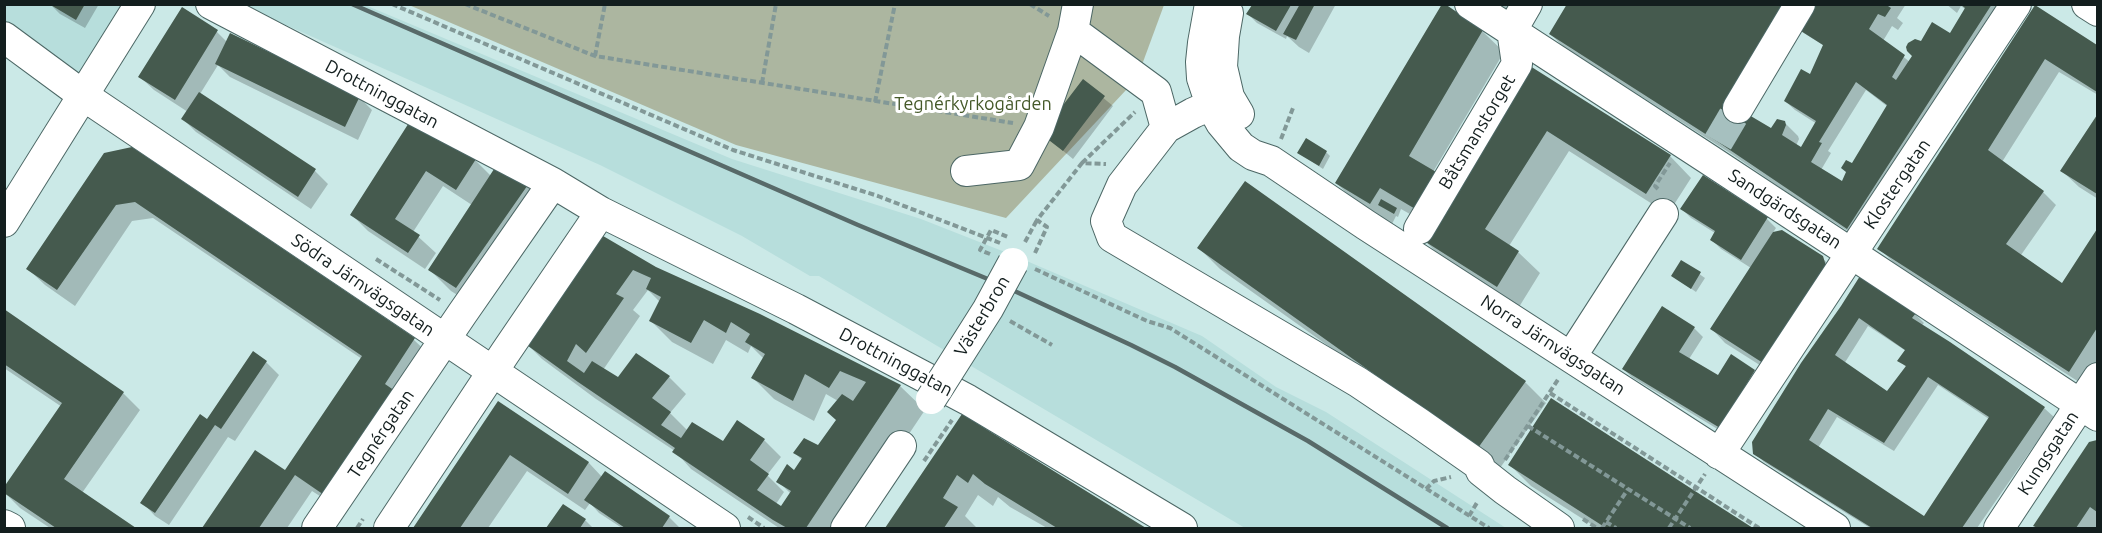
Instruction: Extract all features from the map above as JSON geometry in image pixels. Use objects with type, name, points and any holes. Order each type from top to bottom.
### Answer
[{"type":"street","points":[[4,222],[140,4]]},
{"type":"street","name":"Drottninggatan","points":[[211,4],[553,183],[601,212],[796,309],[968,400],[1182,528]]},
{"type":"street","name":"Norra Järnvägsgatan","points":[[1210,4],[1201,62],[1202,78],[1220,101],[1275,153],[1366,225],[1835,528]]},
{"type":"street","name":"Norra Järnvägsgatan","points":[[1220,101],[1224,36],[1230,4]]},
{"type":"street","name":"Sandgärdsgatan","points":[[1470,4],[1683,142],[1713,150],[1851,253],[2089,410]]},
{"type":"street","points":[[1512,30],[1527,4]]},
{"type":"street","points":[[1738,108],[1800,4]]},
{"type":"street","name":"Klostergatan","points":[[1719,454],[2016,4]]},
{"type":"street","points":[[2087,4],[2097,11]]},
{"type":"street","points":[[966,171],[1020,165],[1038,127],[1076,18],[1156,92],[1166,128]]},
{"type":"street","name":"Båtsmanstorget","points":[[1419,229],[1517,64],[1512,30]]},
{"type":"street","name":"Södra Järnvägsgatan","points":[[4,37],[84,96],[725,528]]},
{"type":"street","points":[[1220,101],[1166,128],[1122,185],[1106,221],[1112,237],[1358,382],[1479,465],[1481,471],[1560,528]]},
{"type":"street","points":[[444,340],[553,183]]},
{"type":"street","points":[[389,528],[601,212]]},
{"type":"street","points":[[1564,352],[1663,214]]},
{"type":"street","name":"Västerbron","points":[[944,405],[988,309],[1019,257]]},
{"type":"street","name":"Tegnérgatan","points":[[317,528],[444,340]]},
{"type":"street","name":"Kungsgatan","points":[[2000,528],[2089,410],[2097,378]]},
{"type":"street","points":[[846,528],[901,446]]},
{"type":"street","points":[[4,525],[10,528]]},
{"type":"path","points":[[392,4],[733,150],[878,196],[1019,257],[1147,321],[1170,328],[1489,528]]},
{"type":"path","points":[[465,4],[595,56],[1038,127]]},
{"type":"path","points":[[595,56],[605,4]]},
{"type":"path","points":[[762,83],[776,4]]},
{"type":"path","points":[[876,102],[894,4]]},
{"type":"path","points":[[1019,257],[1047,227],[1037,220],[1082,163],[1156,92]]},
{"type":"path","points":[[1275,153],[1293,108]]},
{"type":"path","points":[[1663,214],[1673,198],[1655,186],[1683,142]]},
{"type":"path","points":[[1082,163],[1138,165]]},
{"type":"path","points":[[988,309],[1052,345]]},
{"type":"path","points":[[1501,466],[1550,393],[1760,528]]},
{"type":"path","points":[[940,436],[944,405]]},
{"type":"path","points":[[1528,426],[1690,528]]},
{"type":"path","points":[[1670,528],[1719,454]]},
{"type":"path","points":[[1602,528],[1628,489]]},
{"type":"path","points":[[1606,522],[1616,528]]},
{"type":"shaded area","points":[[4,5],[140,5],[84,96],[5,37]]},
{"type":"shaded area","points":[[241,5],[365,5],[732,159],[921,219],[1015,256],[1202,336],[1276,387],[1326,412],[1506,528],[1245,528],[819,276],[810,276],[742,236],[600,165]]},
{"type":"green space","name":"Tegnérkyrkogården","points":[[409,5],[1164,5],[1143,62],[1127,89],[1006,218],[736,145]]},
{"type":"building","points":[[49,4],[85,4],[76,20]]},
{"type":"building","points":[[1300,4],[1315,4],[1296,40],[1283,34]]},
{"type":"building","points":[[1442,4],[1483,30],[1409,156],[1443,176],[1422,213],[1380,188],[1370,204],[1335,183]]},
{"type":"building","points":[[1567,4],[1790,4],[1749,115],[1771,128],[1777,119],[1785,121],[1786,125],[1782,135],[1801,147],[1816,121],[1784,101],[1801,69],[1810,74],[1823,45],[1793,26],[1806,4],[1885,4],[1891,8],[1885,17],[1878,14],[1869,29],[1905,55],[1892,77],[1896,80],[1912,56],[1907,51],[1908,43],[1915,39],[1921,41],[1932,22],[1950,33],[1965,8],[1960,4],[1992,4],[1847,229],[1718,142],[1549,34]],"holes":[[[1856,82],[1887,105],[1852,163],[1846,160],[1841,168],[1846,172],[1842,181],[1811,162],[1822,143],[1819,142]]]},
{"type":"building","points":[[1252,5],[1291,5],[1276,31],[1246,14]]},
{"type":"building","points":[[2035,5],[2097,45],[2097,92],[2045,59],[1988,150],[2044,191],[2006,244],[2062,283],[2097,229],[2097,328],[2069,372],[1877,249]]},
{"type":"building","points":[[182,7],[218,30],[175,100],[138,77]]},
{"type":"building","points":[[230,33],[360,96],[345,127],[215,64]]},
{"type":"building","points":[[1530,66],[1671,155],[1646,194],[1547,131],[1485,229],[1519,251],[1497,287],[1421,239]]},
{"type":"building","points":[[1083,79],[1105,96],[1063,151],[1041,134]]},
{"type":"building","points":[[199,92],[316,169],[298,197],[181,119]]},
{"type":"building","points":[[2097,115],[2097,194],[2060,171]]},
{"type":"building","points":[[412,118],[476,159],[456,190],[426,171],[395,219],[420,235],[408,253],[350,215]]},
{"type":"building","points":[[1306,138],[1327,151],[1319,166],[1297,153]]},
{"type":"building","points":[[132,147],[415,338],[385,384],[398,393],[327,497],[295,475],[259,528],[202,528],[255,450],[285,470],[362,356],[135,202],[116,205],[57,290],[26,269],[104,153]]},
{"type":"building","points":[[498,163],[532,179],[456,288],[428,270]]},
{"type":"building","points":[[1703,175],[1768,217],[1741,260],[1710,240],[1715,231],[1680,209]]},
{"type":"building","points":[[1245,181],[1526,381],[1478,448],[1197,248]]},
{"type":"building","points":[[1381,199],[1397,208],[1394,214],[1378,205]]},
{"type":"building","points":[[1782,230],[1823,256],[1826,266],[1763,363],[1710,329],[1773,232]]},
{"type":"building","points":[[598,233],[656,267],[760,314],[901,385],[806,528],[787,528],[672,452],[675,448],[524,343]],"holes":[[[633,270],[651,278],[646,289],[661,297],[649,321],[691,343],[704,320],[726,333],[731,322],[750,334],[745,342],[765,354],[751,378],[793,401],[805,374],[829,388],[840,371],[866,382],[853,401],[842,394],[827,412],[836,420],[818,445],[804,438],[793,453],[802,458],[794,470],[787,464],[776,482],[791,491],[781,506],[757,490],[769,474],[750,460],[765,439],[737,420],[723,441],[692,422],[681,438],[661,425],[671,412],[652,398],[670,376],[636,353],[618,377],[592,361],[584,373],[567,361],[576,344],[586,353],[624,298],[616,294]]]},
{"type":"building","points":[[1681,260],[1701,272],[1691,289],[1671,276]]},
{"type":"building","points":[[1860,276],[1916,313],[1912,318],[2045,407],[1962,528],[1872,528],[1753,454],[1752,442],[1801,363]],"holes":[[[1859,318],[1905,350],[1897,361],[1906,366],[1887,391],[1835,355]],[[1928,377],[1989,417],[1924,516],[1809,440],[1828,409],[1884,443]]]},
{"type":"building","points":[[1662,306],[1695,327],[1679,352],[1718,375],[1731,354],[1755,370],[1720,428],[1622,369]]},
{"type":"building","points":[[4,309],[124,392],[64,479],[136,528],[56,528],[4,493],[4,487],[62,403],[4,364]]},
{"type":"building","points":[[253,351],[267,361],[221,429],[215,425],[155,513],[140,503],[200,414],[207,419]]},
{"type":"building","points":[[1551,398],[1753,528],[1606,528],[1508,465]]},
{"type":"building","points":[[498,401],[589,462],[568,494],[510,455],[460,528],[413,528]]},
{"type":"building","points":[[962,414],[1146,528],[1057,528],[985,484],[973,474],[968,483],[957,475],[943,498],[958,507],[944,528],[885,528]]},
{"type":"building","points":[[2097,440],[2097,512],[2090,507],[2076,528],[2033,526],[2089,442]]},
{"type":"building","points":[[605,471],[670,516],[662,528],[625,528],[584,500]]},
{"type":"building","points":[[563,504],[586,519],[580,528],[546,528]]},
{"type":"tunnel","points":[[1718,142],[1738,108]]},
{"type":"railway","points":[[352,4],[858,225],[995,282],[1131,345],[1308,441],[1447,528]]}]
